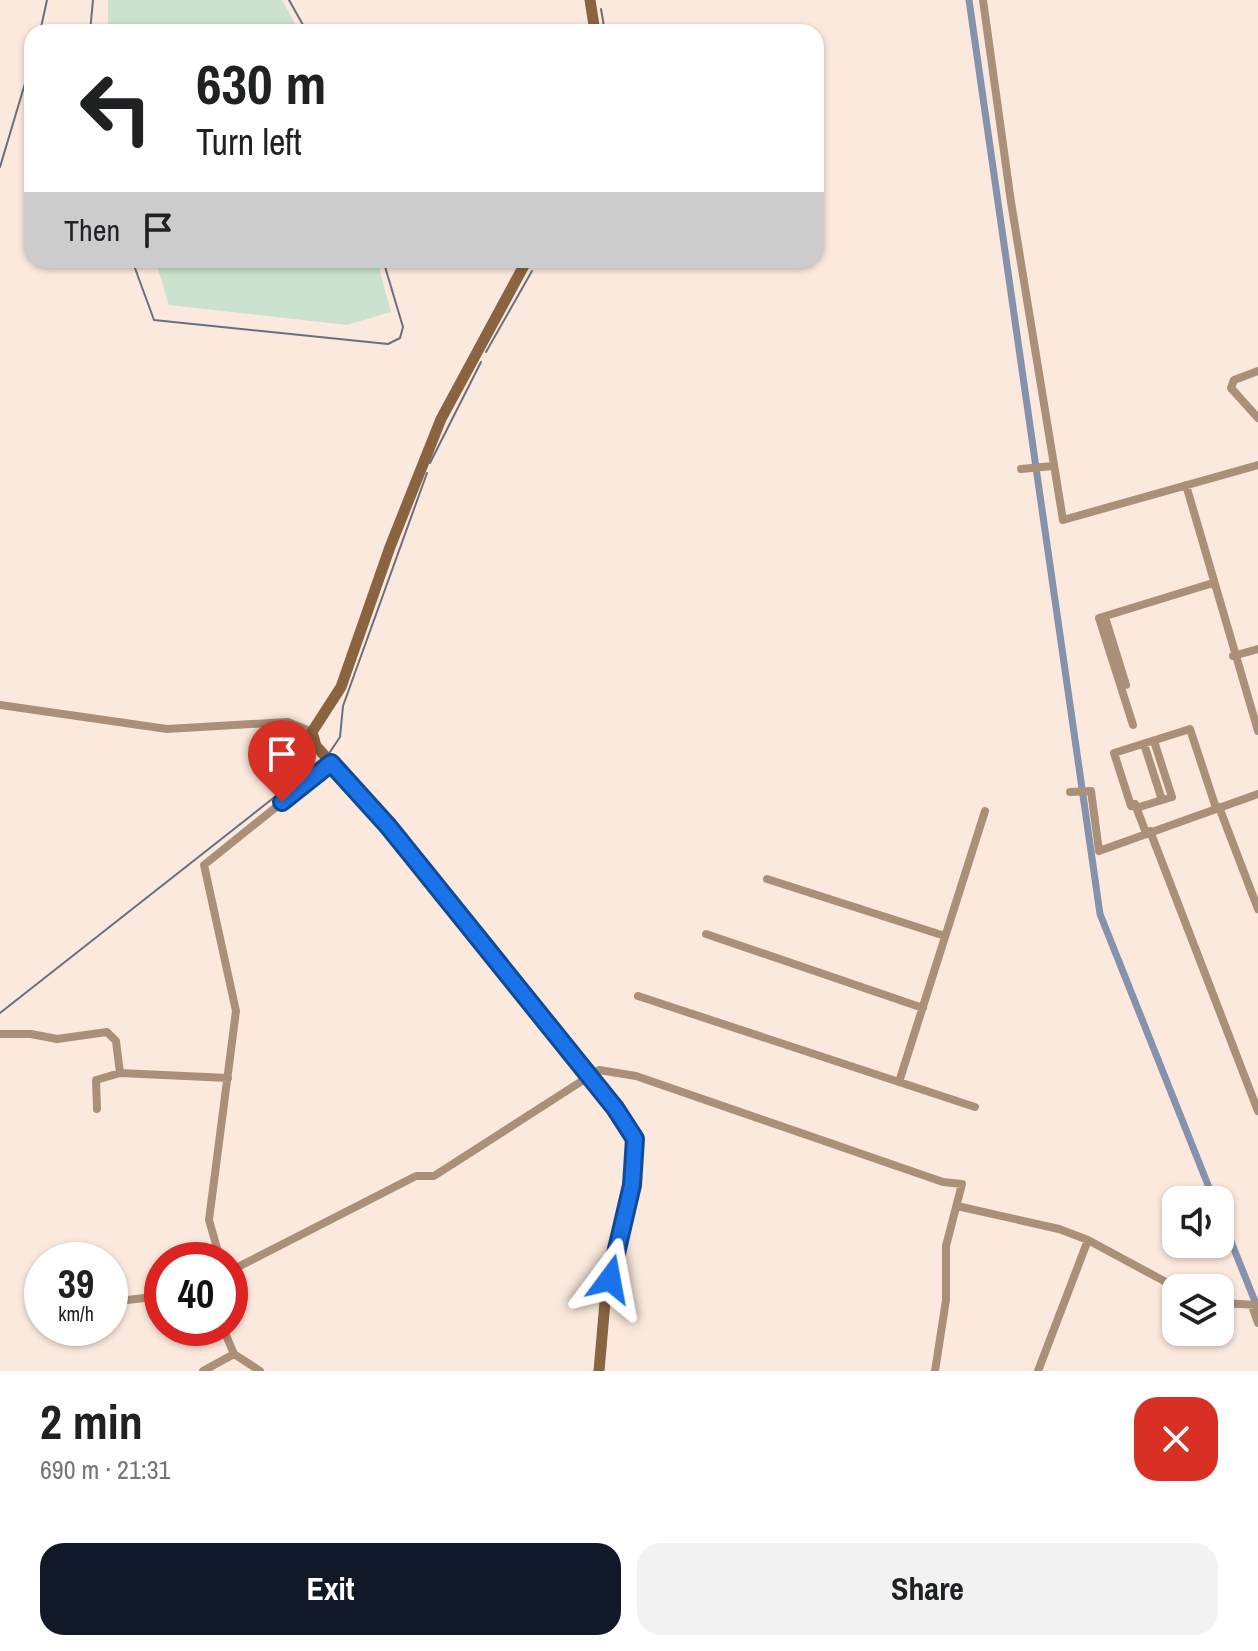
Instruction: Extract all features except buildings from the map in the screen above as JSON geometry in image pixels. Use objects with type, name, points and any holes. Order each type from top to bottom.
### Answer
[{"type":"street","points":[[590,0],[594,24]]},
{"type":"street","points":[[983,0],[1063,520],[1258,465]]},
{"type":"street","points":[[523,268],[441,419],[390,547],[341,687],[312,732],[316,746],[388,826],[615,1108],[635,1139],[632,1185],[605,1302],[599,1371]]},
{"type":"street","points":[[1258,371],[1234,380],[1231,388],[1258,418]]},
{"type":"street","points":[[1021,469],[1053,466]]},
{"type":"street","points":[[1186,485],[1233,656],[1258,731]]},
{"type":"street","points":[[1135,723],[1099,618],[1213,583]]},
{"type":"street","points":[[1233,656],[1258,649]]},
{"type":"street","points":[[0,705],[167,729],[288,722],[312,732]]},
{"type":"street","points":[[1258,909],[1190,729],[1114,753],[1131,806],[1135,804],[1148,832],[1258,1111]]},
{"type":"street","points":[[1136,808],[1172,797],[1154,741]]},
{"type":"street","points":[[1144,744],[1162,800]]},
{"type":"street","points":[[215,1242],[209,1220],[236,1011],[204,865],[327,759]]},
{"type":"street","points":[[1070,792],[1091,791],[1099,851],[1258,794]]},
{"type":"street","points":[[899,1082],[985,811]]},
{"type":"street","points":[[767,879],[945,936]]},
{"type":"street","points":[[706,934],[923,1008]]},
{"type":"street","points":[[638,996],[975,1107]]},
{"type":"street","points":[[0,1034],[31,1034],[57,1039],[107,1032],[116,1041],[120,1073]]},
{"type":"street","points":[[248,1262],[416,1176],[434,1176],[599,1070],[636,1076],[943,1182],[962,1184],[946,1246],[946,1300],[935,1371]]},
{"type":"street","points":[[97,1109],[96,1080],[120,1073],[228,1078]]},
{"type":"street","points":[[957,1206],[1059,1229],[1088,1240],[1162,1280]]},
{"type":"street","points":[[1038,1371],[1088,1240]]},
{"type":"street","points":[[1234,1304],[1254,1305],[1258,1323]]},
{"type":"street","points":[[231,1346],[234,1354],[260,1371]]},
{"type":"street","points":[[203,1371],[234,1354]]},
{"type":"green space","points":[[108,0],[282,0],[296,24],[108,24]]},
{"type":"green space","points":[[157,268],[379,268],[391,312],[347,325],[169,305]]},
{"type":"waterway","points":[[42,24],[47,0]]},
{"type":"waterway","points":[[91,24],[93,0]]},
{"type":"waterway","points":[[289,0],[302,24]]},
{"type":"waterway","points":[[969,0],[1100,914],[1208,1186]]},
{"type":"waterway","points":[[601,9],[604,24]]},
{"type":"waterway","points":[[0,167],[24,87]]},
{"type":"waterway","points":[[135,268],[154,320],[388,344],[400,338],[403,327],[385,268]]},
{"type":"waterway","points":[[486,352],[532,271]]},
{"type":"waterway","points":[[430,463],[481,362]]},
{"type":"waterway","points":[[328,755],[340,737],[343,706],[427,473]]},
{"type":"waterway","points":[[0,1013],[323,759]]},
{"type":"waterway","points":[[1234,1249],[1258,1309]]},
{"type":"route","points":[[282,802],[331,763],[388,826],[615,1108],[635,1139],[632,1185],[610,1279]]}]
